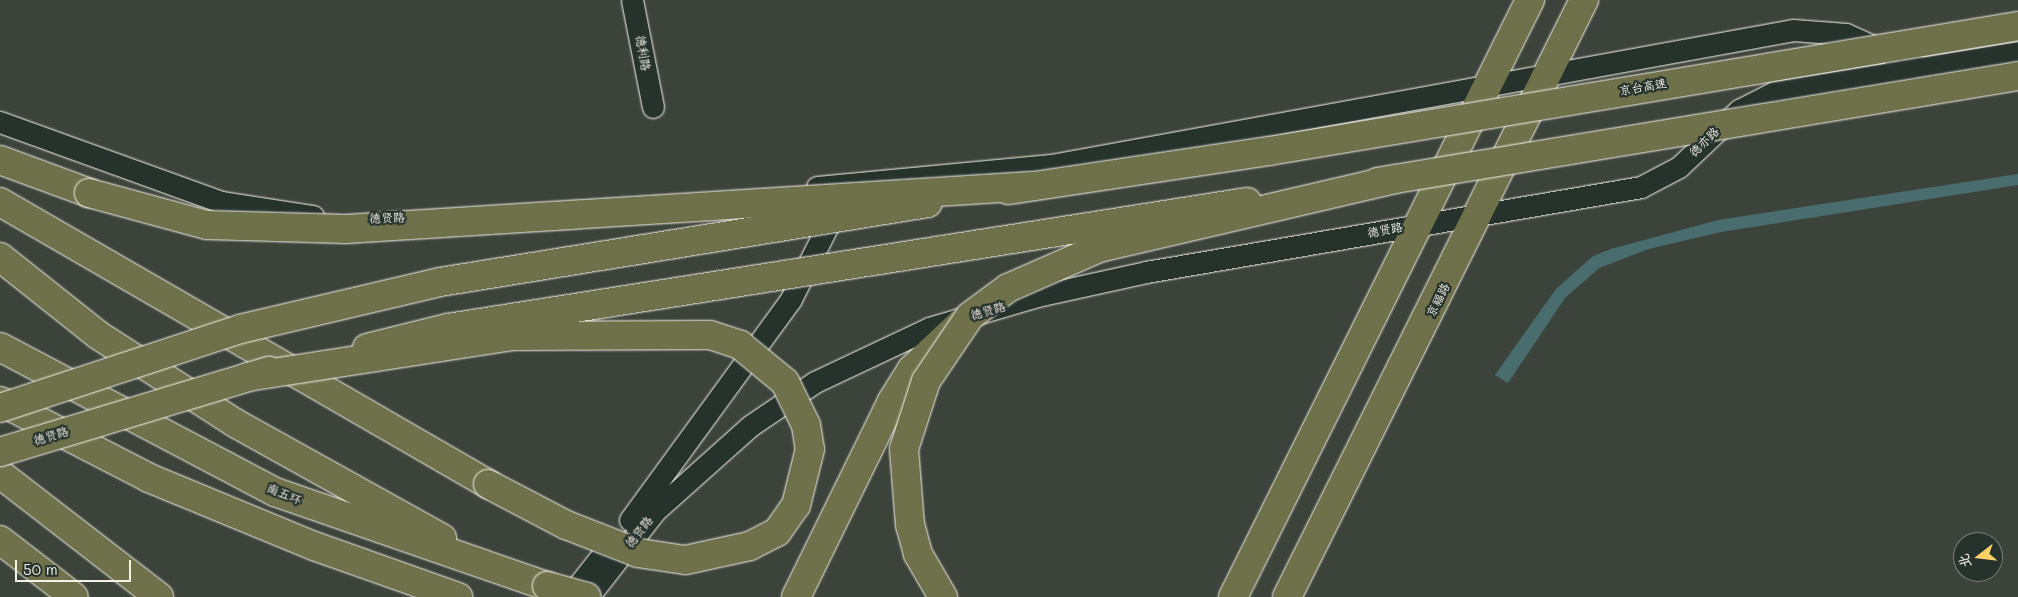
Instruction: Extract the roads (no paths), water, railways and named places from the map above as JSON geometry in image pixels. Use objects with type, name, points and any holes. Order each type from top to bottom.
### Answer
[{"type":"highway","points":[[1233,597],[1530,0]]},
{"type":"highway","name":"京福路","points":[[1286,597],[1482,213],[1584,0]]},
{"type":"highway","name":"京台高速","points":[[1032,186],[1268,151],[2018,26]]},
{"type":"highway","points":[[796,597],[892,401],[912,368],[970,316],[1008,288],[1099,248],[1394,179],[2018,76]]},
{"type":"highway","points":[[0,160],[89,193],[207,225],[346,229],[1032,186]]},
{"type":"highway","name":"德贤路","points":[[0,452],[247,376],[448,328],[1394,179]]},
{"type":"highway","points":[[0,408],[240,329],[440,282],[1032,186]]},
{"type":"highway","points":[[0,202],[488,484],[566,525],[620,546],[685,560],[750,546],[777,532],[796,505],[810,449],[806,425],[786,382],[740,345],[710,335],[513,336],[247,376]]},
{"type":"highway","points":[[0,257],[98,334],[234,423],[507,574]]},
{"type":"highway","points":[[943,597],[918,554],[910,525],[904,449],[926,381],[970,316]]},
{"type":"highway","name":"南五环","points":[[0,346],[275,492],[507,574],[558,591],[587,597]]},
{"type":"highway","points":[[0,401],[149,478],[314,546],[458,597]]},
{"type":"highway","points":[[0,474],[159,597]]},
{"type":"highway","points":[[0,540],[74,597]]},
{"type":"street","name":"德利路","points":[[632,0],[653,107]]},
{"type":"street","points":[[1547,74],[1813,28],[1846,34],[1926,70]]},
{"type":"street","name":"德亦路","points":[[1482,213],[1661,180],[1739,110],[1774,92],[1926,70],[2018,52]]},
{"type":"street","name":"德贤路","points":[[0,122],[203,196],[301,216],[373,219],[456,215],[848,184],[1050,165],[1547,74]]},
{"type":"street","name":"德贤路","points":[[558,591],[649,497],[792,299],[848,184]]},
{"type":"street","name":"德贤路","points":[[587,597],[655,511],[750,426],[815,382],[929,328],[1037,296],[1482,213]]},
{"type":"water","points":[[2018,174],[2018,185],[1721,232],[1649,249],[1599,268],[1565,298],[1508,383],[1495,375],[1556,289],[1593,256],[1611,249],[1718,220]]}]
